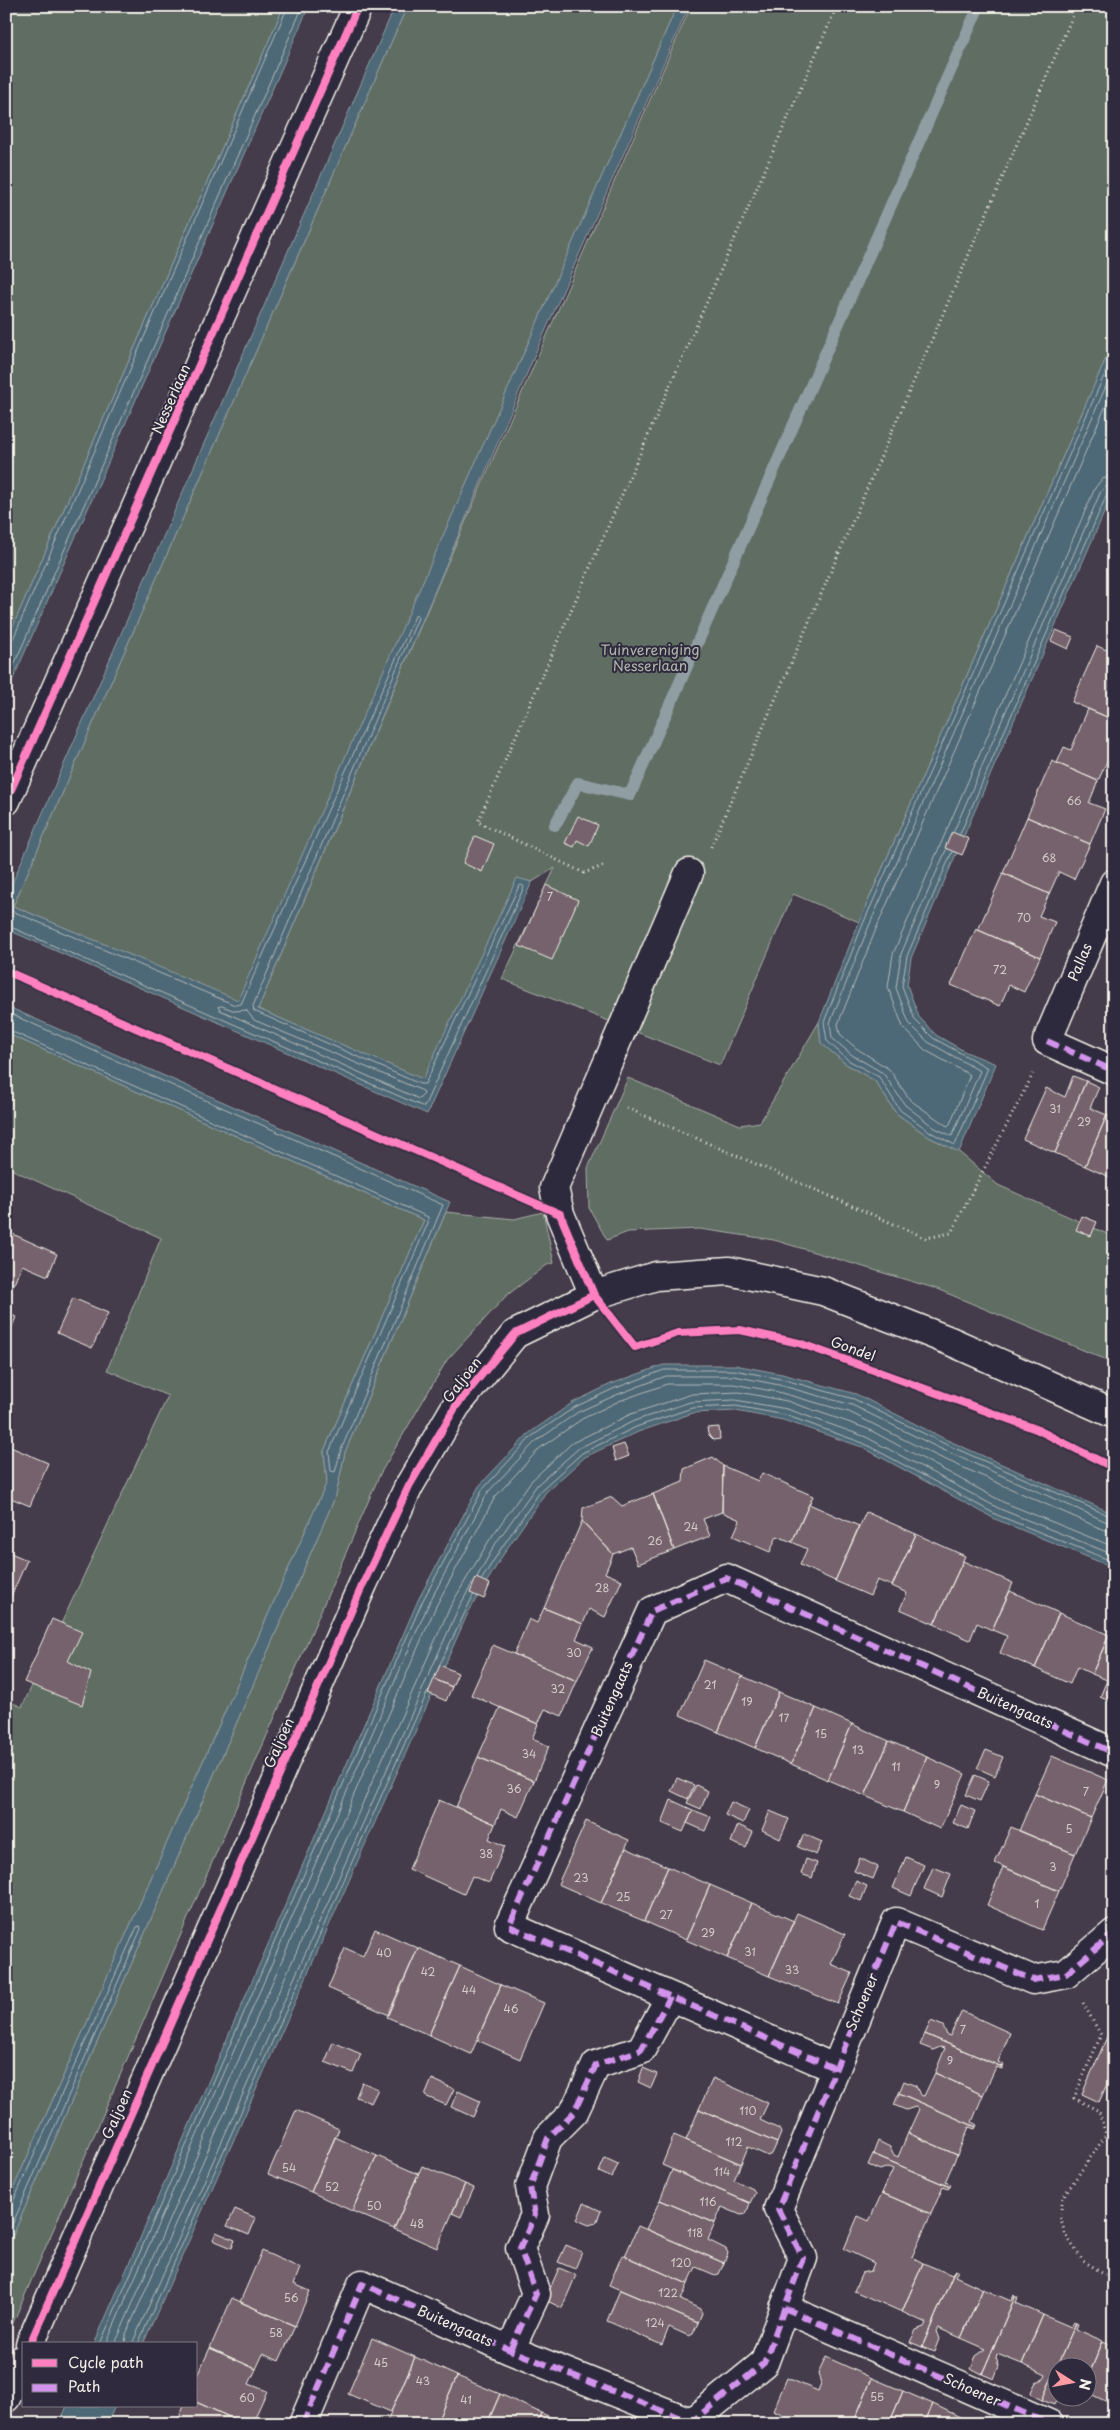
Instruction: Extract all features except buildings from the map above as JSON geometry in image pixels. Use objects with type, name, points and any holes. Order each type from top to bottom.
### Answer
[{"type":"street","name":"Nesserlaan","points":[[6,802],[358,6]]},
{"type":"street","points":[[689,873],[554,1188],[560,1214],[594,1295],[656,1276],[729,1271],[823,1291],[950,1340],[1114,1414]]},
{"type":"street","name":"Pallas","points":[[1046,1041],[1114,883]]},
{"type":"street","points":[[1046,1041],[1114,1071]]},
{"type":"street","name":"Galjoen","points":[[31,2342],[359,1593],[409,1486],[456,1406],[515,1334],[594,1295]]},
{"type":"street","name":"Buitengaats","points":[[834,2068],[510,1926],[652,1611],[726,1578],[1114,1753]]},
{"type":"street","name":"Schoener","points":[[690,2423],[764,2363],[803,2258],[778,2209],[834,2068],[896,1922],[1033,1980],[1066,1974]]},
{"type":"street","points":[[1066,1974],[1114,1933]]},
{"type":"street","points":[[510,2350],[536,2294],[520,2248],[535,2215],[530,2187],[548,2138],[574,2112],[596,2064],[641,2050],[670,1997]]},
{"type":"street","name":"Buitengaats","points":[[303,2424],[362,2284],[510,2350],[690,2423]]},
{"type":"street","name":"Schoener","points":[[784,2308],[1050,2424]]},
{"type":"street","points":[[6,2398],[22,2362]]},
{"type":"path","points":[[603,866],[584,873],[478,822],[837,6]]},
{"type":"path","points":[[689,873],[704,863],[1077,6]]},
{"type":"path","points":[[594,1094],[926,1238],[951,1233],[1034,1072],[1046,1041]]},
{"type":"path","points":[[1066,1974],[1101,2034],[1074,2098],[1099,2111],[1106,2135],[1063,2197],[1060,2216],[1065,2234],[1083,2261],[1114,2280]]},
{"type":"green space","points":[[6,6],[284,6],[6,642]]},
{"type":"green space","points":[[407,6],[677,6],[238,1001],[13,906]]},
{"type":"green space","name":"Tuinvereniging Nesserlaan","points":[[691,6],[1114,6],[1114,340],[859,922],[793,894],[720,1065],[502,979],[555,868],[532,882],[517,879],[423,1080],[258,1009],[443,573]]},
{"type":"green space","points":[[819,1022],[821,1043],[846,1064],[875,1081],[896,1113],[929,1137],[959,1152],[998,1185],[1114,1237],[1114,1363],[937,1289],[774,1240],[700,1229],[628,1232],[607,1240],[589,1208],[588,1168],[628,1078],[740,1125],[760,1122]]},
{"type":"green space","points":[[6,1033],[424,1220],[324,1451],[327,1482],[6,2205],[6,1700],[22,1707],[168,1396],[107,1370],[161,1238],[6,1167]]},
{"type":"green space","points":[[446,1212],[514,1219],[543,1212],[554,1263],[547,1265],[506,1296],[447,1360],[380,1474],[6,2339],[6,2251],[336,1495],[345,1452]]},
{"type":"water","points":[[284,6],[309,6],[6,695],[6,642]]},
{"type":"water","points":[[395,6],[407,6],[13,906],[238,1000],[677,6],[689,6],[536,352],[258,1009],[423,1079],[517,878],[532,882],[427,1114],[6,929],[6,897]]},
{"type":"water","points":[[1114,340],[1114,490],[911,958],[907,985],[919,1017],[936,1035],[966,1052],[996,1064],[959,1152],[929,1137],[896,1113],[875,1081],[846,1064],[821,1043],[819,1022],[859,922]]},
{"type":"water","points":[[6,1006],[450,1202],[345,1452],[336,1495],[6,2251],[6,2205],[327,1482],[324,1451],[424,1220],[6,1033]]},
{"type":"water","points":[[663,1365],[735,1365],[782,1374],[856,1394],[945,1439],[1114,1514],[1114,1568],[995,1519],[862,1447],[783,1420],[736,1411],[693,1413],[638,1432],[585,1457],[546,1492],[506,1550],[468,1613],[144,2342],[95,2342],[419,1598],[479,1486],[528,1434],[572,1403],[611,1384]]},
{"type":"water","points":[[66,2408],[114,2408],[107,2424],[59,2424]]},
{"type":"waterway","points":[[555,825],[578,783],[630,795],[979,6]]},
{"type":"marked path","points":[[1047,1041],[1114,1071]]},
{"type":"marked path","points":[[834,2068],[509,1926],[652,1611],[726,1578],[1114,1753]]},
{"type":"marked path","points":[[689,2424],[764,2363],[803,2258],[778,2209],[896,1922],[1033,1980],[1066,1974],[1114,1933]]},
{"type":"marked path","points":[[510,2350],[536,2294],[520,2248],[535,2215],[530,2187],[548,2138],[574,2112],[596,2065],[641,2050],[670,1997]]},
{"type":"marked path","points":[[303,2424],[362,2284],[510,2350],[690,2422]]},
{"type":"marked path","points":[[784,2308],[1049,2424]]},
{"type":"cycle path","points":[[6,801],[358,6]]},
{"type":"cycle path","name":"Gondel","points":[[6,971],[560,1214],[594,1295],[635,1347],[678,1333],[740,1330],[799,1343],[1036,1429],[1114,1468]]},
{"type":"cycle path","points":[[31,2342],[363,1584],[409,1486],[456,1406],[515,1334],[594,1295]]}]
